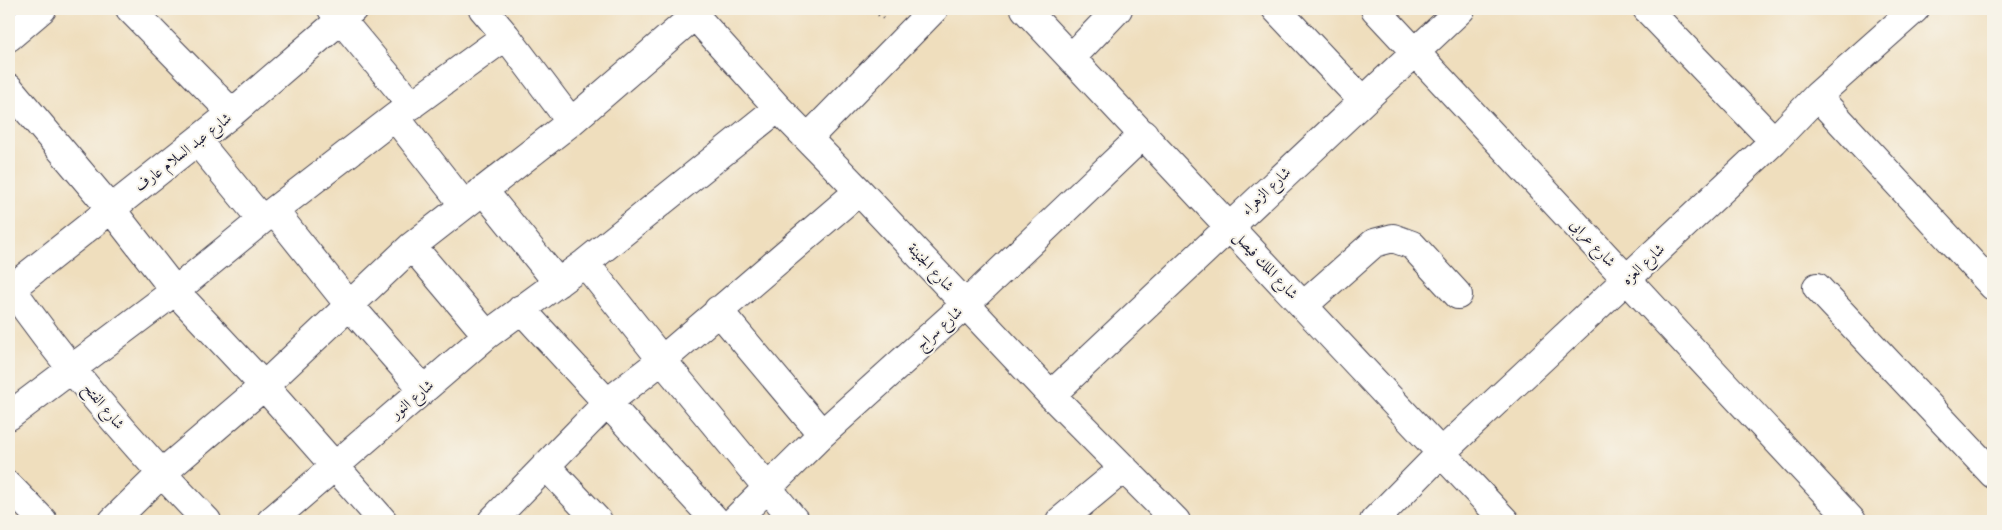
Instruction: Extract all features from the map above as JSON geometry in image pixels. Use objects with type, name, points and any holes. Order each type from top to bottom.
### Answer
[{"type":"street","points":[[9,37],[42,9]]},
{"type":"street","points":[[130,9],[232,113]]},
{"type":"street","points":[[483,9],[506,36],[570,122]]},
{"type":"street","points":[[808,138],[934,9]]},
{"type":"street","name":"شارع الملك فيصل","points":[[1025,9],[1505,521]]},
{"type":"street","points":[[1072,57],[1118,9]]},
{"type":"street","points":[[1276,9],[1362,100]]},
{"type":"street","name":"شارع عرابى","points":[[1375,9],[1852,521]]},
{"type":"street","name":"شارع الزهراء","points":[[1051,395],[1362,100],[1417,53],[1461,9]]},
{"type":"street","points":[[1647,9],[1774,141]]},
{"type":"street","name":"شارع العزه","points":[[1374,521],[1442,452],[1774,141],[1817,96],[1914,9]]},
{"type":"street","points":[[342,12],[403,111],[473,197],[558,282]]},
{"type":"street","name":"شارع عبد السلام عارف","points":[[9,288],[232,113],[342,12]]},
{"type":"street","points":[[113,521],[161,474],[264,386],[412,246],[570,122],[692,12]]},
{"type":"street","name":"شارع الجنينة","points":[[692,12],[778,108],[860,191],[1051,395],[1176,521]]},
{"type":"street","points":[[9,416],[176,290],[268,215],[403,111],[506,36]]},
{"type":"street","points":[[9,88],[111,209],[176,290],[383,521]]},
{"type":"street","points":[[1817,96],[1993,286]]},
{"type":"street","name":"شارع النور","points":[[271,521],[486,335],[585,263],[778,108]]},
{"type":"street","name":"شارع سراج","points":[[734,521],[822,434],[966,304],[1144,134]]},
{"type":"street","points":[[197,141],[268,215],[423,390]]},
{"type":"street","points":[[492,521],[547,467],[608,402],[662,360],[718,310],[860,191]]},
{"type":"street","points":[[1304,305],[1374,243],[1383,239],[1393,238],[1412,245],[1458,296]]},
{"type":"street","points":[[412,246],[486,335]]},
{"type":"street","points":[[585,263],[662,360],[796,521]]},
{"type":"street","points":[[1817,287],[1993,474]]},
{"type":"street","name":"شارع الفتح","points":[[9,288],[72,368],[161,474],[207,521]]},
{"type":"street","points":[[521,309],[716,521]]},
{"type":"street","points":[[718,310],[822,434]]},
{"type":"street","points":[[547,467],[598,521]]},
{"type":"street","points":[[1060,521],[1124,468]]},
{"type":"street","points":[[9,486],[43,521]]}]
